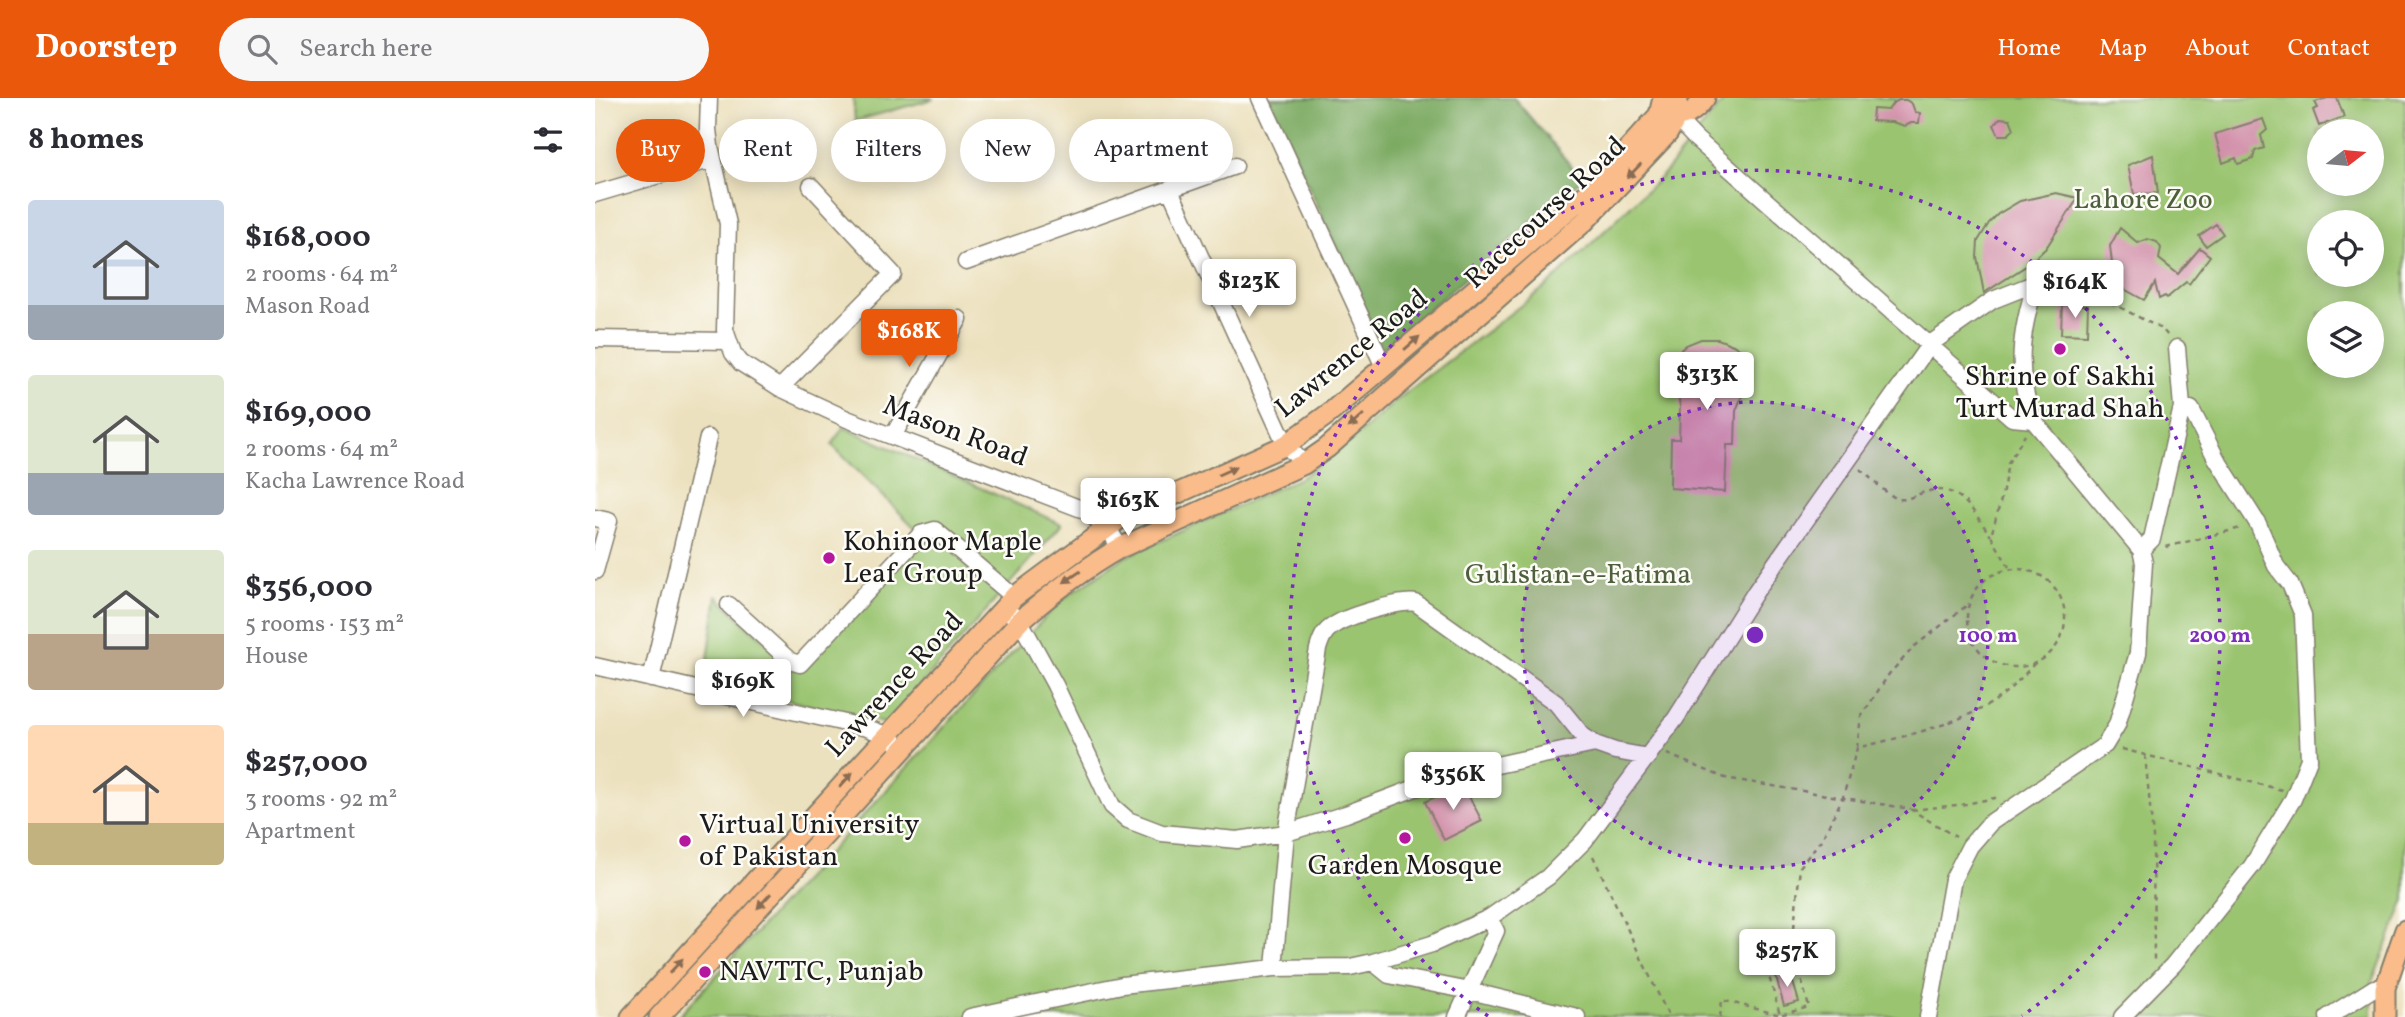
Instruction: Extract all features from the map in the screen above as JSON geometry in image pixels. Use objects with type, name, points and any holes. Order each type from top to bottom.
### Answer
[{"type":"main road","name":"Lawrence Road","points":[[631,1017],[1009,602],[1118,520],[1286,445],[1331,412],[1588,193],[1669,107],[1692,112],[1705,98]]},
{"type":"main road","name":"Racecourse Road","points":[[659,1017],[1020,621],[1063,583],[1120,548],[1304,464],[1327,447],[1585,221],[1673,127],[1669,107]]},
{"type":"main road","points":[[2385,1017],[2385,988],[2405,930]]},
{"type":"street","points":[[595,338],[728,341],[725,330],[728,224],[708,129],[709,98]]},
{"type":"street","points":[[1260,98],[1384,367]]},
{"type":"street","points":[[1669,107],[1706,147],[2012,418],[2033,420]]},
{"type":"street","points":[[595,194],[713,159]]},
{"type":"street","points":[[966,262],[1235,166]]},
{"type":"street","points":[[780,388],[893,274],[811,186]]},
{"type":"street","points":[[1170,190],[1286,445],[1304,464]]},
{"type":"street","points":[[970,1017],[1122,985],[1274,968],[1350,967],[1432,944],[1489,918],[1548,877],[1585,840],[1676,718],[1756,592],[1930,344],[1993,300],[2036,284]]},
{"type":"street","points":[[2036,284],[2025,317],[2021,379],[2033,420],[2042,434],[2146,545]]},
{"type":"street","points":[[893,436],[959,319]]},
{"type":"street","name":"Mason Road","points":[[728,341],[741,363],[780,388],[893,436],[1084,510],[1108,528],[1120,548]]},
{"type":"street","points":[[1929,1017],[1953,879],[1970,846],[1990,823],[2105,745],[2117,726],[2138,653],[2146,545],[2182,407],[2176,348]]},
{"type":"street","points":[[2122,1017],[2173,965],[2252,866],[2295,793],[2309,759],[2303,615],[2290,584],[2276,566],[2258,524],[2216,458],[2191,409],[2182,407]]},
{"type":"street","points":[[651,679],[708,438]]},
{"type":"street","points":[[595,518],[609,521],[595,571]]},
{"type":"street","points":[[729,605],[790,661],[800,664],[921,534],[935,530],[1009,602],[1055,685],[1112,806],[1128,820],[1162,833],[1237,840],[1286,832],[1359,810],[1450,775],[1595,744]]},
{"type":"street","points":[[1274,968],[1286,832],[1322,638],[1334,625],[1400,602],[1416,603],[1490,653],[1556,703],[1583,736],[1595,744],[1615,751],[1651,753]]},
{"type":"street","points":[[595,666],[867,728],[886,735],[903,748]]},
{"type":"street","points":[[1457,1017],[1496,931],[1489,918]]},
{"type":"street","points":[[1373,962],[1389,975],[1577,1017]]},
{"type":"street","points":[[2328,1017],[2374,988],[2385,988]]},
{"type":"path","points":[[2036,284],[2059,275],[2163,330],[2176,348]]},
{"type":"path","points":[[1991,537],[2008,463],[2033,420]]},
{"type":"path","points":[[1849,460],[1897,499],[1939,488],[1953,492],[1963,499],[2010,568]]},
{"type":"path","points":[[2146,545],[2165,548],[2258,524]]},
{"type":"path","points":[[2010,568],[2029,570],[2046,579],[2059,593],[2065,612],[2064,632],[2055,649],[2041,662],[2022,668],[2003,667],[1985,658],[1972,643],[1966,625],[1968,605],[1976,587],[1991,574],[2010,568]]},
{"type":"path","points":[[1720,1017],[1722,1000],[1780,1016],[1809,1007],[1796,961],[1793,938],[1800,867],[1823,837],[1843,797],[1857,748],[1861,717],[1889,674],[1915,646],[1968,605]]},
{"type":"path","points":[[1857,748],[1913,734],[1982,709],[2018,682],[2034,664]]},
{"type":"path","points":[[2105,745],[2295,793]]},
{"type":"path","points":[[1651,753],[1725,778],[1912,810],[1966,804],[2007,795]]},
{"type":"path","points":[[2145,755],[2153,837],[2153,941],[2156,982]]},
{"type":"path","points":[[1912,810],[1970,846]]},
{"type":"path","points":[[1585,840],[1669,1017]]},
{"type":"path","points":[[1780,1016],[1767,969],[1796,961]]},
{"type":"green space","points":[[853,98],[933,99],[862,119],[855,119]]},
{"type":"green space","points":[[1269,98],[1514,98],[1582,179],[1382,349]]},
{"type":"green space","points":[[1726,98],[2405,98],[2405,900],[2372,982],[2372,1017],[678,1017],[1060,601],[1123,558],[1302,477],[1349,442],[1402,396],[1549,284],[1662,176]]},
{"type":"green space","points":[[843,427],[1062,524],[887,724],[705,680],[717,596],[748,627],[791,661],[804,655],[919,532],[832,445]]},
{"type":"building","points":[[2337,98],[2344,117],[2316,119],[2313,110],[2318,108],[2315,102]]},
{"type":"building","points":[[1899,100],[1906,100],[1912,104],[1915,112],[1920,113],[1919,123],[1905,126],[1872,121],[1873,109],[1888,110]]},
{"type":"building","points":[[2000,118],[2010,119],[2014,129],[2008,135],[1999,135],[1994,125]]},
{"type":"building","points":[[2263,119],[2267,130],[2261,135],[2264,148],[2255,151],[2253,159],[2238,164],[2236,158],[2223,163],[2215,134]]},
{"type":"building","points":[[2153,155],[2158,193],[2134,194],[2128,165]]},
{"type":"building","points":[[2056,193],[2078,198],[2046,248],[2029,264],[1984,293],[1977,257],[1978,241],[1989,223],[1998,214],[2020,201]]},
{"type":"building","points":[[2216,224],[2223,234],[2206,246],[2199,236]]},
{"type":"building","points":[[2120,228],[2138,243],[2148,239],[2157,242],[2161,248],[2159,259],[2178,274],[2200,248],[2210,256],[2189,284],[2186,282],[2167,298],[2165,296],[2159,299],[2155,283],[2144,300],[2117,285],[2119,278],[2112,263],[2110,246]]},
{"type":"building","points":[[2062,305],[2088,305],[2087,335],[2061,334]]},
{"type":"building","points":[[1701,339],[1718,339],[1733,345],[1744,352],[1753,368],[1736,411],[1735,445],[1727,445],[1725,492],[1670,488],[1671,439],[1679,439],[1680,407],[1673,357],[1686,345]]},
{"type":"building","points":[[1462,783],[1482,821],[1444,840],[1425,802]]},
{"type":"building","points":[[1790,972],[1799,1002],[1784,1006],[1776,977]]},
{"type":"place","name":"Shrine of Sakhi Turt Murad Shah","points":[[2060,349]]},
{"type":"place","name":"Kohinoor Maple Leaf Group","points":[[829,558]]},
{"type":"place","name":"Garden Mosque","points":[[1405,838]]},
{"type":"place","name":"Virtual University of Pakistan","points":[[685,841]]},
{"type":"place","name":"NAVTTC, Punjab","points":[[705,972]]},
{"type":"park label","name":"Lahore Zoo","points":[[2143,200]]},
{"type":"park label","name":"Gulistan-e-Fatima","points":[[1578,575]]}]
